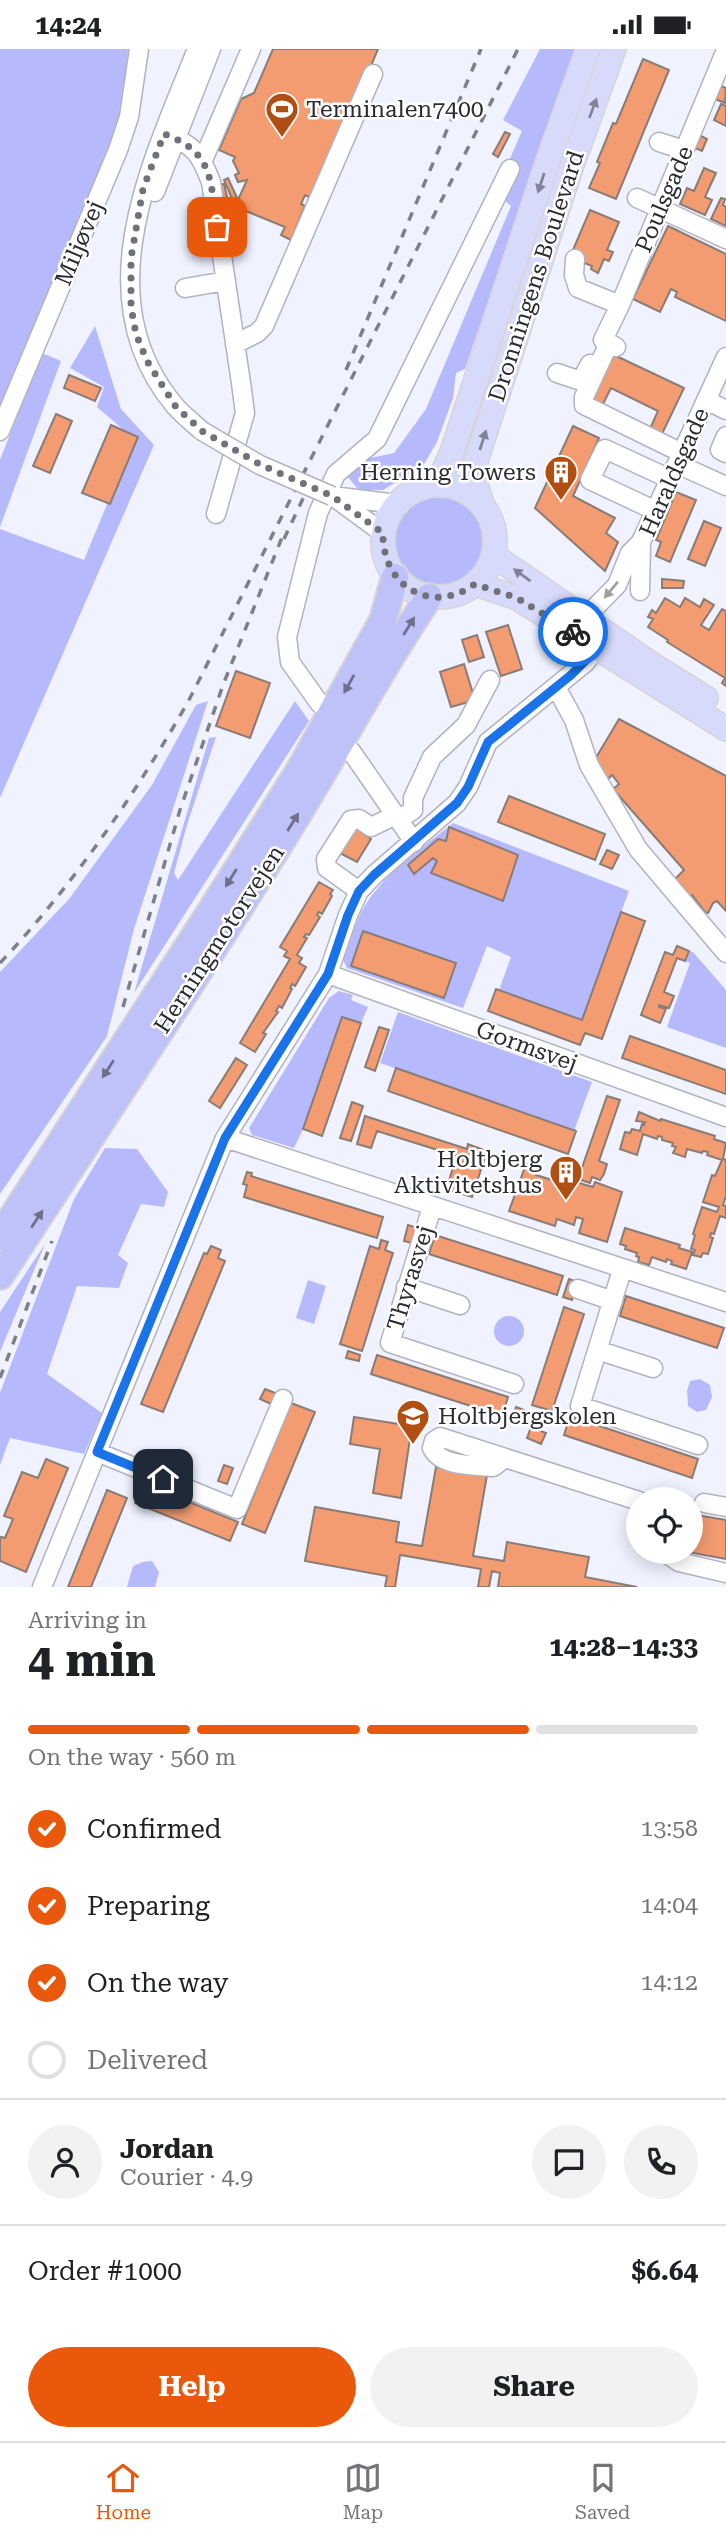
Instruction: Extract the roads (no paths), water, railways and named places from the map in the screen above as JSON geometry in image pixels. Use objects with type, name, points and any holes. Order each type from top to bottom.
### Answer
[{"type":"highway","name":"Herningmotorvejen","points":[[0,1235],[299,771],[383,620],[396,577]]},
{"type":"highway","name":"Herningmotorvejen","points":[[0,1276],[230,924],[321,778],[410,624],[429,597]]},
{"type":"main road","name":"Dronningens Boulevard","points":[[437,485],[452,452],[547,163],[588,49]]},
{"type":"main road","name":"Dronningens Boulevard","points":[[483,506],[476,485],[476,461],[571,169],[614,49]]},
{"type":"main road","points":[[437,485],[454,487],[483,506],[494,530],[493,555],[475,584],[458,594],[429,597],[405,586],[396,577],[385,556],[383,533],[388,518],[408,494],[422,487],[437,485]]},
{"type":"main road","points":[[493,555],[578,624],[726,729]]},
{"type":"main road","points":[[475,584],[517,598],[578,624]]},
{"type":"main road","points":[[602,641],[650,663],[726,710]]},
{"type":"street","name":"Miljøvej","points":[[0,431],[118,150],[129,117],[139,49]]},
{"type":"street","points":[[197,49],[170,136],[135,233],[130,285],[136,334],[147,361],[169,398],[202,431],[261,465],[332,496],[383,533]]},
{"type":"street","points":[[170,136],[211,49]]},
{"type":"street","points":[[203,160],[251,49]]},
{"type":"street","name":"Poulsgade","points":[[609,343],[660,208],[726,50]]},
{"type":"street","points":[[235,344],[257,333],[264,326],[373,74]]},
{"type":"street","points":[[170,136],[192,146],[203,160],[211,183],[245,414],[216,514]]},
{"type":"street","points":[[659,142],[684,150]]},
{"type":"street","points":[[320,704],[290,662],[287,637],[317,513],[336,474],[377,439],[510,169]]},
{"type":"street","points":[[637,198],[726,239]]},
{"type":"street","points":[[575,259],[574,275],[578,288],[624,305]]},
{"type":"street","points":[[185,288],[226,281]]},
{"type":"street","points":[[557,373],[581,381],[609,343]]},
{"type":"street","points":[[609,343],[584,397],[584,405],[677,465],[726,486]]},
{"type":"street","name":"Haraldsgade","points":[[640,591],[641,543],[726,357]]},
{"type":"street","points":[[706,400],[726,409]]},
{"type":"street","points":[[726,436],[720,450],[726,453]]},
{"type":"street","points":[[656,511],[590,480],[605,449],[677,465]]},
{"type":"street","points":[[332,496],[397,504]]},
{"type":"street","points":[[578,624],[617,585],[630,553],[641,543]]},
{"type":"street","points":[[42,1587],[225,1138],[328,974],[359,891],[457,803],[468,787],[488,742],[556,687],[602,641]]},
{"type":"street","points":[[359,891],[327,868],[326,859],[351,820],[359,819],[371,827],[413,810],[413,798],[432,757],[466,725],[490,680]]},
{"type":"street","points":[[556,687],[574,720],[589,765],[638,849],[726,953]]},
{"type":"street","points":[[466,725],[488,742]]},
{"type":"street","points":[[351,751],[414,842]]},
{"type":"street","name":"Gormsvej","points":[[328,974],[726,1118]]},
{"type":"street","name":"Thyrasvej","points":[[225,1138],[622,1270],[725,1300]]},
{"type":"street","name":"Thyrasvej","points":[[432,1207],[390,1343],[514,1384]]},
{"type":"street","points":[[622,1270],[580,1406],[698,1445]]},
{"type":"street","points":[[406,1287],[460,1305]]},
{"type":"street","points":[[578,1289],[613,1300]]},
{"type":"street","points":[[597,1350],[653,1368]]},
{"type":"street","points":[[97,1452],[237,1509],[283,1399]]},
{"type":"street","points":[[505,1458],[626,1497]]},
{"type":"street","points":[[704,1503],[726,1507]]},
{"type":"street","points":[[688,1564],[726,1573]]},
{"type":"railway","points":[[346,370],[481,49]]},
{"type":"railway","points":[[0,963],[53,902],[102,838],[188,702],[518,49]]},
{"type":"railway","points":[[284,539],[306,492]]},
{"type":"railway","points":[[123,1007],[180,810],[223,685],[285,530]]},
{"type":"railway","points":[[0,1378],[52,1241]]},
{"type":"place","name":"Terminalen7400","points":[[282,139]]},
{"type":"place","name":"Herning Towers","points":[[561,502]]},
{"type":"place","name":"Holtbjerg Aktivitetshus","points":[[566,1202]]},
{"type":"place","name":"Holtbjergskolen","points":[[413,1446]]}]
